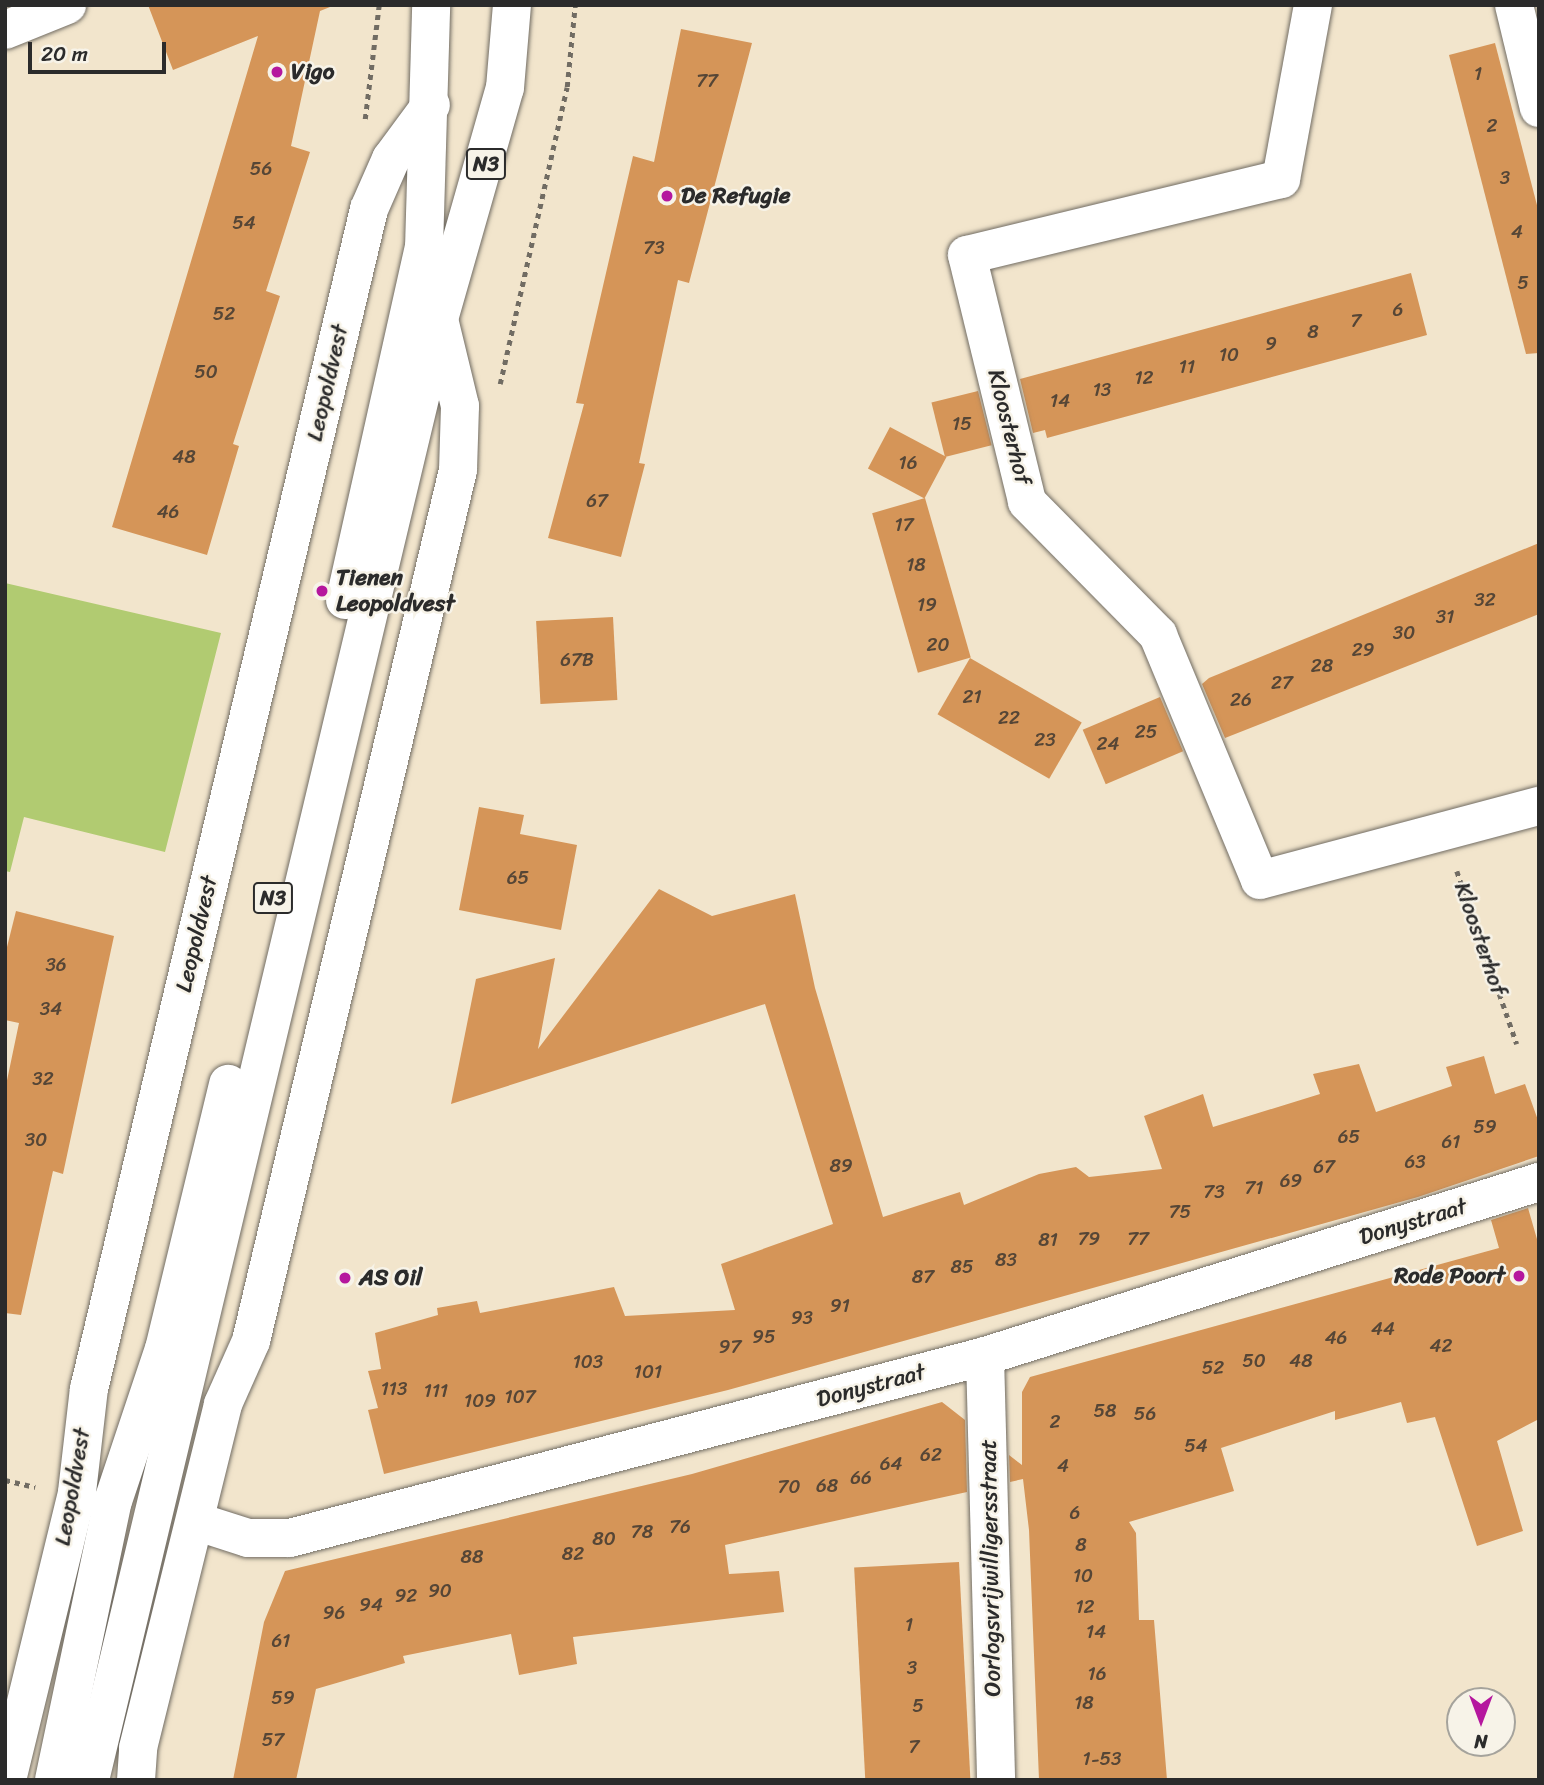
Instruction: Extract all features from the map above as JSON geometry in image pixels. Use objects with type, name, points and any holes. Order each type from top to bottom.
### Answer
[{"type":"street","points":[[5,30],[66,5]]},
{"type":"street","name":"Leopoldvest","points":[[54,1780],[113,1501],[164,1349],[357,546],[424,248],[431,5]]},
{"type":"street","name":"N3","points":[[90,1780],[439,319],[505,88],[512,5]]},
{"type":"street","name":"Kloosterhof","points":[[1313,5],[1281,180],[967,255],[1027,502],[1158,635],[1260,880],[1444,834],[1539,806]]},
{"type":"street","points":[[1514,5],[1539,108]]},
{"type":"street","name":"Leopoldvest","points":[[7,1780],[77,1492],[89,1389],[369,209],[391,159],[430,105]]},
{"type":"street","points":[[95,1780],[137,1764],[223,1404],[251,1341],[458,470],[460,407],[439,319]]},
{"type":"street","name":"Donystraat","points":[[195,1521],[248,1538],[290,1538],[985,1356],[1539,1182]]},
{"type":"street","name":"Oorlogsvrijwilligersstraat","points":[[985,1356],[996,1780]]},
{"type":"path","name":"Kloosterhof","points":[[1444,834],[1517,1044]]},
{"type":"path","points":[[5,1480],[40,1489]]},
{"type":"green space","points":[[5,583],[221,633],[165,852],[24,817],[10,872],[5,871]]},
{"type":"building","points":[[148,5],[330,7],[320,11],[291,146],[310,152],[266,291],[280,296],[233,444],[239,446],[207,555],[112,527],[258,36],[173,70]]},
{"type":"building","points":[[681,29],[752,43],[689,283],[678,280],[639,463],[645,464],[621,557],[548,538],[584,404],[576,403],[633,156],[654,162]]},
{"type":"building","points":[[1495,43],[1539,213],[1539,353],[1526,354],[1449,55]]},
{"type":"building","points":[[1411,273],[1427,335],[1047,438],[1045,430],[1033,433],[1020,379]]},
{"type":"building","points":[[978,391],[992,445],[945,457],[931,403]]},
{"type":"building","points":[[890,427],[947,457],[924,499],[868,468]]},
{"type":"building","points":[[925,498],[971,658],[918,673],[872,513]]},
{"type":"building","points":[[1539,543],[1539,614],[1225,738],[1202,684],[1209,678]]},
{"type":"building","points":[[613,617],[617,700],[540,704],[536,621]]},
{"type":"building","points":[[970,658],[1082,722],[1049,779],[938,714]]},
{"type":"building","points":[[1160,697],[1183,751],[1106,784],[1083,730]]},
{"type":"building","points":[[479,807],[524,815],[520,834],[577,845],[561,930],[459,910]]},
{"type":"building","points":[[659,889],[712,916],[795,894],[815,988],[883,1217],[960,1192],[964,1205],[1039,1174],[1076,1167],[1089,1177],[1162,1169],[1144,1116],[1203,1094],[1213,1127],[1320,1094],[1313,1074],[1359,1064],[1376,1112],[1452,1086],[1446,1067],[1484,1056],[1495,1094],[1525,1084],[1539,1123],[1539,1156],[1418,1197],[728,1390],[384,1474],[368,1410],[378,1408],[368,1371],[381,1369],[375,1333],[438,1315],[437,1308],[477,1301],[480,1313],[614,1287],[625,1316],[735,1310],[721,1264],[833,1224],[765,1004],[451,1104],[476,979],[555,958],[538,1049]]},
{"type":"building","points":[[16,911],[114,936],[63,1174],[53,1171],[21,1315],[5,1313],[5,1090],[19,1023],[5,1020],[5,955]]},
{"type":"building","points":[[1528,1208],[1539,1246],[1539,1419],[1497,1441],[1523,1531],[1477,1546],[1435,1417],[1407,1423],[1401,1402],[1335,1420],[1335,1411],[1221,1448],[1234,1491],[1129,1522],[1136,1533],[1139,1620],[1154,1620],[1167,1780],[1039,1780],[1029,1530],[1023,1479],[1010,1482],[1009,1455],[1022,1465],[1022,1392],[1030,1377],[1499,1248],[1491,1220]]},
{"type":"building","points":[[942,1402],[965,1420],[967,1492],[725,1545],[729,1574],[779,1571],[784,1612],[573,1637],[577,1664],[519,1675],[511,1634],[403,1656],[405,1663],[316,1689],[296,1780],[233,1780],[264,1622],[285,1571],[692,1474]]},
{"type":"building","points":[[959,1562],[970,1780],[865,1780],[854,1567]]},
{"type":"place","name":"Vigo","points":[[277,72]]},
{"type":"place","name":"De Refugie","points":[[667,196]]},
{"type":"place","name":"Tienen Leopoldvest","points":[[322,591]]},
{"type":"place","name":"Rode Poort","points":[[1519,1276]]},
{"type":"place","name":"AS Oil","points":[[345,1278]]}]
